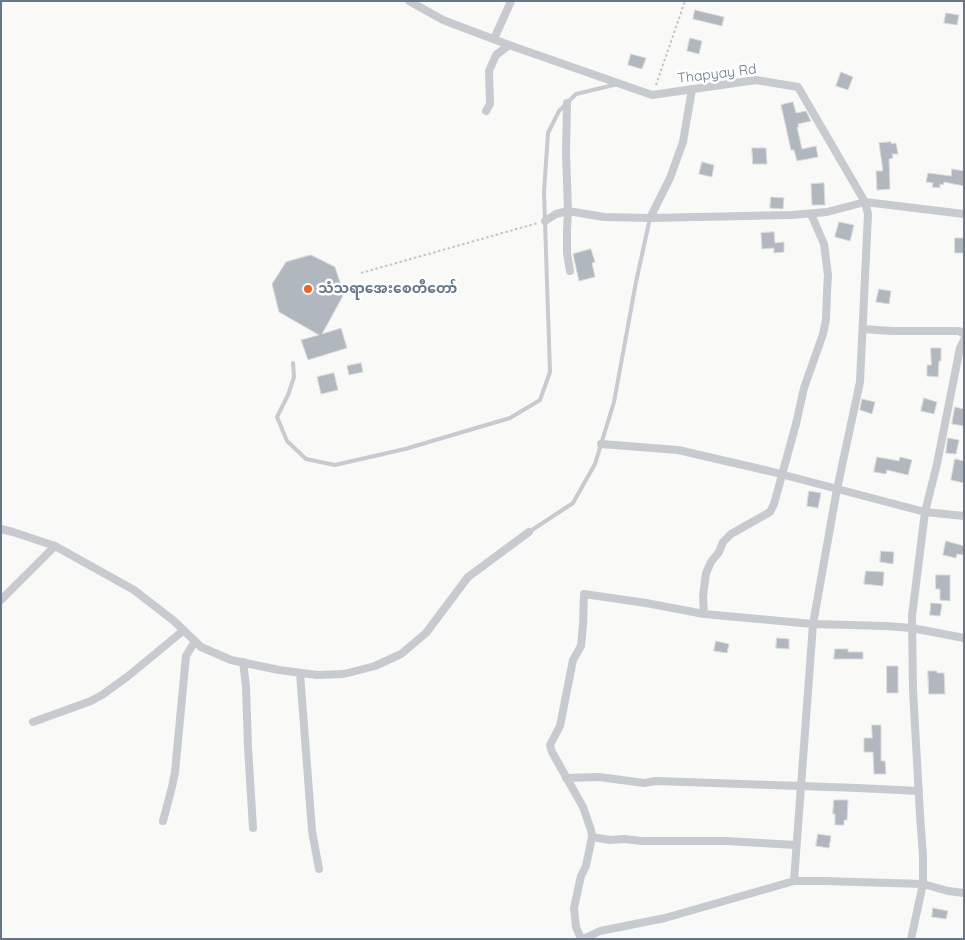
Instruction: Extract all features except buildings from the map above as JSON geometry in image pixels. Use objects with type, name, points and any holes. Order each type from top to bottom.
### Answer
[{"type":"street","name":"Thapyay Rd","points":[[409,1],[443,20],[533,54],[652,95],[756,80],[798,86],[866,202]]},
{"type":"street","points":[[494,39],[511,1]]},
{"type":"street","points":[[486,111],[490,104],[489,71],[496,56],[509,45]]},
{"type":"street","points":[[650,218],[670,178],[683,142],[692,89]]},
{"type":"street","points":[[567,103],[567,253],[570,271]]},
{"type":"street","points":[[794,881],[813,624],[837,490],[860,382],[868,214],[866,202]]},
{"type":"street","points":[[545,221],[556,214],[568,211],[604,217],[650,218],[811,214],[866,202],[964,214]]},
{"type":"street","points":[[704,614],[703,596],[706,573],[723,542],[732,534],[770,512],[787,460],[804,388],[823,334],[826,320],[828,276],[824,244],[811,214]]},
{"type":"street","points":[[863,329],[959,332],[964,334]]},
{"type":"street","points":[[911,939],[923,884],[912,616],[925,512],[960,348],[964,340]]},
{"type":"street","points":[[601,444],[678,450],[782,474],[925,512],[964,516]]},
{"type":"street","points":[[1,529],[55,546],[134,590],[184,630],[201,647],[231,660],[279,670],[317,675],[344,674],[375,666],[401,654],[426,633],[468,577],[529,532]]},
{"type":"street","points":[[1,600],[55,546]]},
{"type":"street","points":[[964,638],[912,628],[813,624],[704,614],[584,594],[581,646],[573,660],[560,726],[550,745],[552,752],[583,807],[591,830],[592,837],[586,866],[581,876],[574,908],[576,927],[582,939],[600,931],[665,918],[794,881],[923,884],[964,893]]},
{"type":"street","points":[[33,722],[91,701],[102,695],[184,630]]},
{"type":"street","points":[[163,821],[175,772],[186,656],[195,641]]},
{"type":"street","points":[[243,662],[246,686],[253,828]]},
{"type":"street","points":[[300,673],[312,831],[319,869]]},
{"type":"street","points":[[566,778],[599,777],[644,783],[656,781],[919,791]]},
{"type":"street","points":[[592,837],[610,840],[726,841],[796,845]]},
{"type":"lane","points":[[293,363],[294,377],[288,395],[277,417],[287,441],[306,459],[335,465],[405,449],[510,418],[540,400],[550,372],[544,192],[548,133],[559,111],[576,94],[621,84]]},
{"type":"lane","points":[[529,532],[573,503],[595,464],[614,402],[650,218]]},
{"type":"path","points":[[652,95],[685,1]]},
{"type":"path","points":[[361,273],[545,221]]},
{"type":"place","name":"သံသရာအေးစေတီတော်","points":[[308,289]]}]
